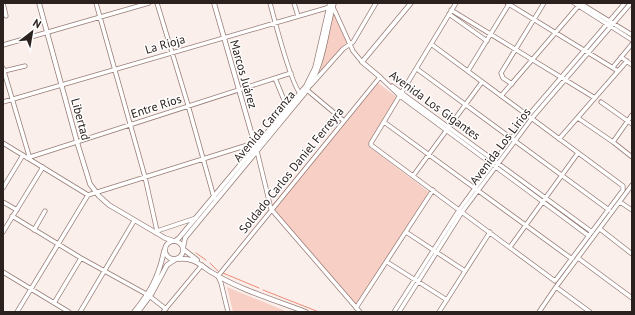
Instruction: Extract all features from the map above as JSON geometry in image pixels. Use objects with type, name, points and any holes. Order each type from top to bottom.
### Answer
[{"type":"main road","name":"Libertad","points":[[39,3],[87,177],[96,193],[109,205],[163,240],[165,250]]},
{"type":"main road","name":"Marcos Juárez","points":[[214,3],[255,147]]},
{"type":"main road","points":[[380,77],[362,62],[411,3]]},
{"type":"main road","name":"Avenida Carranza","points":[[183,248],[185,238],[255,147],[289,107],[308,88],[318,68],[332,5]]},
{"type":"main road","name":"Avenida Carranza","points":[[255,147],[302,94],[315,68],[332,5]]},
{"type":"main road","name":"Avenida Carranza","points":[[174,241],[179,238],[215,199]]},
{"type":"main road","name":"Libertad","points":[[134,221],[157,232],[168,240],[174,241]]},
{"type":"main road","points":[[134,312],[149,295],[165,250],[168,244],[174,241],[180,243],[183,248],[218,276]]},
{"type":"main road","points":[[138,312],[167,265],[182,255],[183,248]]},
{"type":"main road","points":[[165,250],[169,258],[186,258],[193,260],[234,284],[306,312]]},
{"type":"street","points":[[3,3],[6,16]]},
{"type":"street","points":[[96,3],[145,177],[157,232],[197,218]]},
{"type":"street","points":[[3,45],[149,3]]},
{"type":"street","points":[[157,3],[215,199]]},
{"type":"street","points":[[270,3],[291,73],[298,91],[302,94]]},
{"type":"street","points":[[294,3],[298,16]]},
{"type":"street","points":[[344,121],[308,88],[343,48],[354,40],[376,3]]},
{"type":"street","points":[[431,44],[622,185],[624,188],[555,281],[371,145],[451,10],[456,3]]},
{"type":"street","points":[[468,71],[509,3],[618,71]]},
{"type":"street","points":[[512,84],[503,78],[501,73],[544,3]]},
{"type":"street","points":[[574,3],[580,4],[632,40]]},
{"type":"street","name":"Avenida Los Lirios","points":[[530,117],[566,80],[589,53],[625,3]]},
{"type":"street","name":"Avenida Los Lirios","points":[[399,312],[435,251],[461,211],[530,117],[585,50],[631,3]]},
{"type":"street","points":[[501,96],[580,4]]},
{"type":"street","points":[[332,5],[355,55],[362,62]]},
{"type":"street","name":"La Rioja","points":[[3,102],[276,23],[332,5]]},
{"type":"street","points":[[451,10],[595,98]]},
{"type":"street","points":[[449,14],[486,41]]},
{"type":"street","points":[[610,24],[632,35]]},
{"type":"street","points":[[612,67],[632,44]]},
{"type":"street","points":[[621,57],[632,65]]},
{"type":"street","points":[[559,139],[627,61]]},
{"type":"street","points":[[25,66],[3,70],[29,158]]},
{"type":"street","points":[[417,68],[608,210]]},
{"type":"street","name":"Entre Ríos","points":[[29,158],[291,73]]},
{"type":"street","name":"Avenida Los Gigantes","points":[[380,77],[401,95],[594,237]]},
{"type":"street","name":"Soldado Carlos Daniel Ferreyra","points":[[218,276],[380,77]]},
{"type":"street","points":[[275,78],[289,107]]},
{"type":"street","points":[[413,176],[482,82]]},
{"type":"street","points":[[601,102],[632,124]]},
{"type":"street","points":[[613,142],[632,115]]},
{"type":"street","points":[[578,118],[632,157]]},
{"type":"street","points":[[384,122],[572,259]]},
{"type":"street","points":[[3,143],[88,195]]},
{"type":"street","points":[[17,312],[88,195],[203,159],[255,147],[271,209],[360,312]]},
{"type":"street","points":[[510,247],[578,153]]},
{"type":"street","points":[[3,188],[22,155]]},
{"type":"street","points":[[3,232],[43,167]]},
{"type":"street","points":[[539,312],[632,185]]},
{"type":"street","points":[[356,308],[433,190]]},
{"type":"street","points":[[3,202],[17,210]]},
{"type":"street","points":[[620,202],[632,210]]},
{"type":"street","points":[[34,230],[45,211]]},
{"type":"street","points":[[12,216],[81,258],[149,295],[164,310],[202,265]]},
{"type":"street","points":[[80,312],[134,221]]},
{"type":"street","points":[[600,229],[632,254]]},
{"type":"street","points":[[406,232],[465,271]]},
{"type":"street","points":[[439,312],[490,232]]},
{"type":"street","points":[[54,303],[81,258]]},
{"type":"street","points":[[578,258],[632,298]]},
{"type":"street","points":[[387,262],[446,300]]},
{"type":"street","points":[[3,272],[69,312]]},
{"type":"street","points":[[218,276],[228,312]]},
{"type":"street","name":"Avenida Los Lirios","points":[[394,312],[417,281]]},
{"type":"street","points":[[556,287],[590,312]]},
{"type":"shaded area","points":[[333,12],[347,42],[320,72]]},
{"type":"shaded area","points":[[378,83],[398,98],[368,146],[429,192],[356,306],[273,210]]},
{"type":"shaded area","points":[[227,287],[288,312],[233,312]]},
{"type":"waterway","points":[[273,205],[337,127]]},
{"type":"waterway","points":[[196,253],[206,260]]},
{"type":"waterway","points":[[210,263],[218,271]]},
{"type":"waterway","points":[[223,273],[259,288]]},
{"type":"waterway","points":[[263,290],[319,312]]}]
